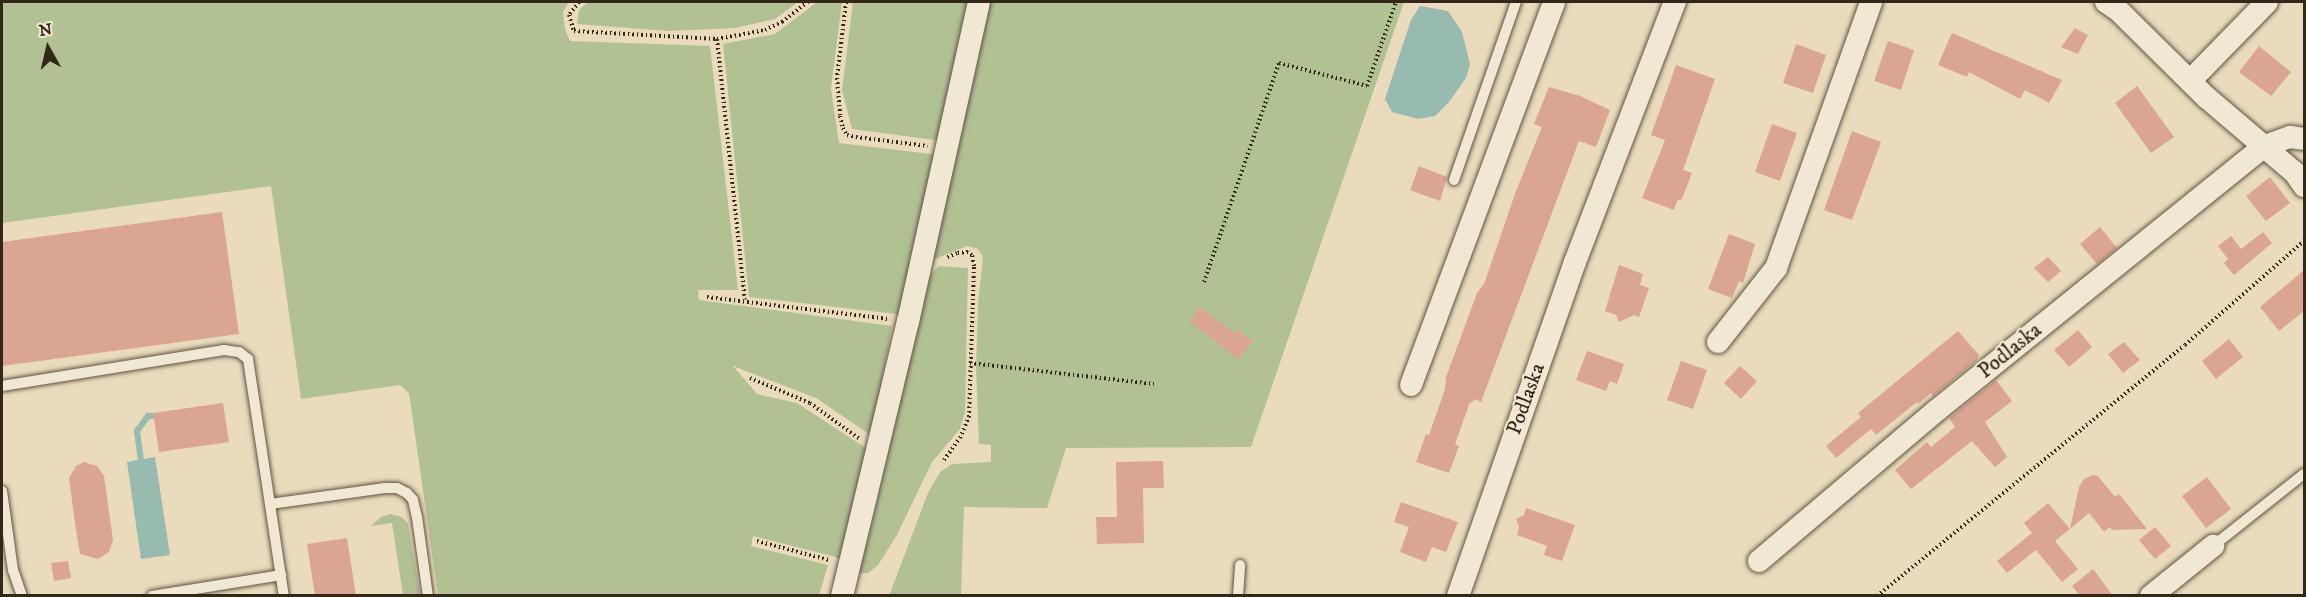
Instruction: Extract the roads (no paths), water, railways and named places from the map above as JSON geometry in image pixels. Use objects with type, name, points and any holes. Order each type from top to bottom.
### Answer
[{"type":"street","points":[[842,596],[908,322],[979,2]]},
{"type":"street","points":[[1411,385],[1554,2]]},
{"type":"street","name":"Podlaska","points":[[1458,596],[1575,262],[1676,2]]},
{"type":"street","points":[[1718,342],[1776,268],[1871,2]]},
{"type":"street","points":[[2106,2],[2118,9],[2190,81],[2295,173],[2304,186]]},
{"type":"street","points":[[2190,81],[2267,2]]},
{"type":"street","points":[[2265,146],[2289,137],[2304,139]]},
{"type":"street","name":"Podlaska","points":[[1759,561],[1936,411],[2265,146]]},
{"type":"street","points":[[2151,596],[2213,546]]},
{"type":"lane","points":[[1454,180],[1516,2]]},
{"type":"lane","points":[[2,386],[224,350],[239,352],[248,359],[284,596]]},
{"type":"lane","points":[[2213,546],[2304,474]]},
{"type":"lane","points":[[270,504],[385,488],[397,488],[408,493],[413,500],[417,517],[428,596]]},
{"type":"lane","points":[[2,491],[7,563],[22,596]]},
{"type":"lane","points":[[1238,596],[1240,566]]},
{"type":"lane","points":[[152,596],[281,575]]},
{"type":"water","points":[[1420,6],[1448,11],[1462,32],[1470,64],[1466,78],[1449,102],[1435,116],[1418,119],[1392,112],[1385,99],[1411,20]]},
{"type":"water","points":[[155,457],[170,555],[141,559],[127,462]]},
{"type":"waterway","points":[[141,460],[137,431],[148,416],[154,416]]}]
